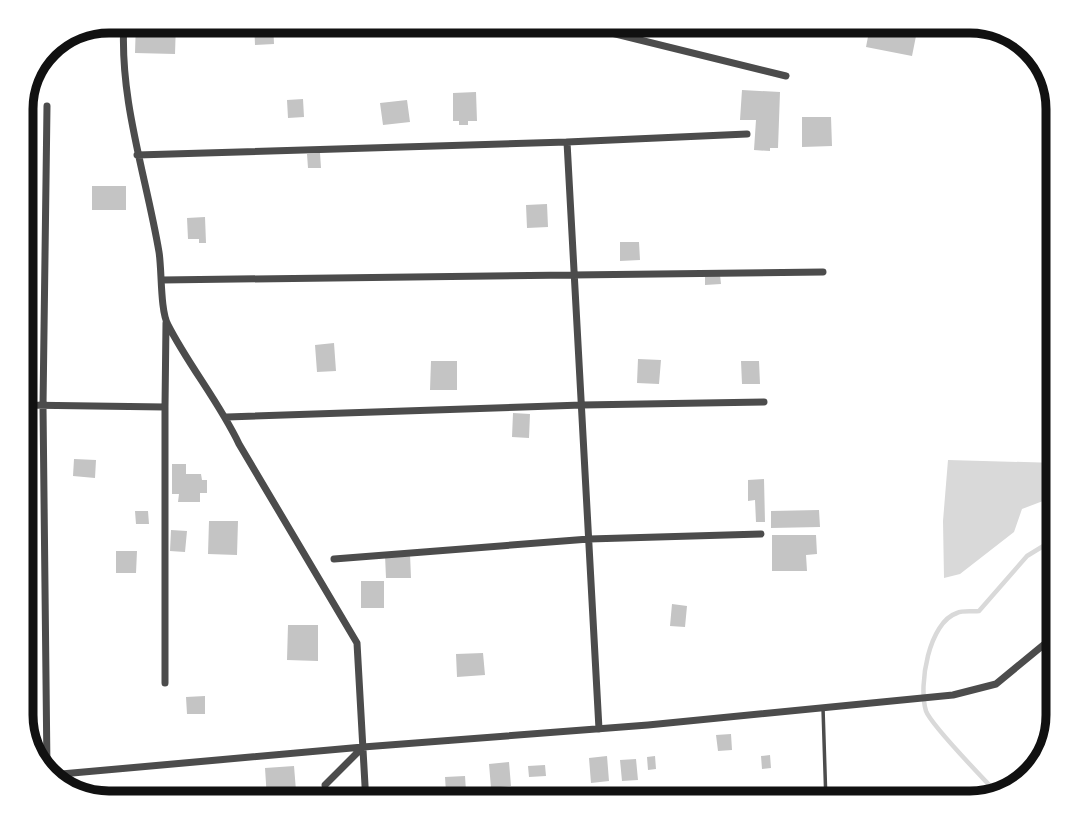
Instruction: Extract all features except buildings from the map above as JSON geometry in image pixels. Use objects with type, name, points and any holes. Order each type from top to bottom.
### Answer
[{"type":"street","points":[[123,33],[122,49],[137,155],[159,252],[166,322],[165,683]]},
{"type":"street","points":[[612,33],[786,76]]},
{"type":"street","points":[[47,106],[43,407],[47,758]]},
{"type":"street","points":[[137,155],[747,134]]},
{"type":"street","points":[[567,142],[599,729]]},
{"type":"street","points":[[162,280],[823,272]]},
{"type":"street","points":[[166,322],[227,417],[239,444],[357,643],[365,791]]},
{"type":"street","points":[[227,417],[764,402]]},
{"type":"street","points":[[33,406],[165,407]]},
{"type":"street","points":[[334,559],[589,539],[761,534]]},
{"type":"street","points":[[62,774],[599,729],[953,695],[996,684],[1046,643]]},
{"type":"street","points":[[327,791],[326,785],[363,747]]},
{"type":"lane","points":[[823,708],[825,791]]},
{"type":"shaded area","points":[[948,460],[1046,463],[1046,497],[1043,501],[1022,509],[1014,532],[960,574],[944,578],[943,521]]},
{"type":"waterway","points":[[992,787],[946,738],[926,711],[924,686],[928,656],[939,628],[947,619],[959,612],[979,611],[1027,556],[1046,544]]}]
